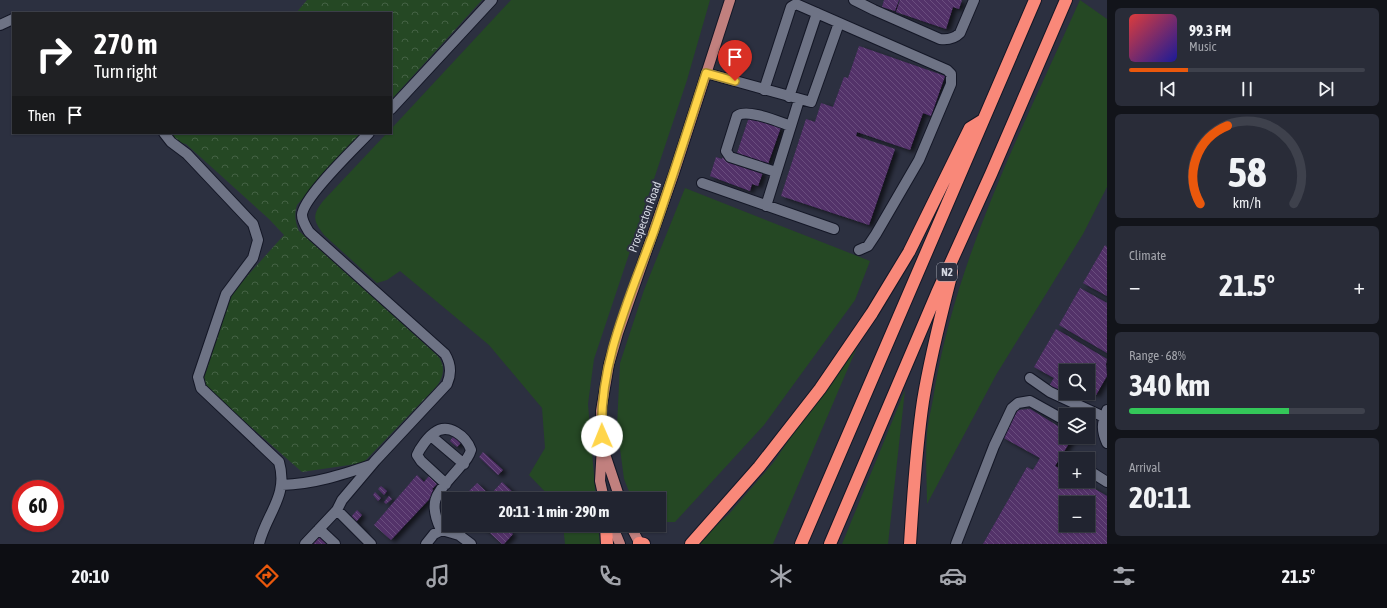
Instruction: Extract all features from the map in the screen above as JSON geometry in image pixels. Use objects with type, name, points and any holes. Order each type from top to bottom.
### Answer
[{"type":"highway","name":"N2","points":[[801,544],[1035,0]]},
{"type":"highway","name":"N2","points":[[830,544],[1066,0]]},
{"type":"highway","points":[[684,544],[693,541],[764,461],[820,389],[863,326],[909,252],[970,128],[983,120]]},
{"type":"highway","points":[[910,544],[915,467],[923,400],[938,330],[961,240]]},
{"type":"highway","points":[[606,532],[607,544]]},
{"type":"main road","name":"Prospecton Road","points":[[602,492],[600,481],[602,446],[601,412],[603,391],[609,364],[618,333],[674,173],[730,0]]},
{"type":"main road","name":"Prospecton Road","points":[[602,446],[618,492]]},
{"type":"main road","points":[[615,532],[620,544]]},
{"type":"main road","points":[[634,532],[641,544]]},
{"type":"lane","points":[[392,108],[492,0]]},
{"type":"lane","points":[[854,0],[940,39],[956,37],[960,33],[974,0]]},
{"type":"lane","points":[[764,90],[791,7],[793,5],[800,5],[947,70],[952,74],[952,78],[919,160],[876,234],[868,246],[859,250]]},
{"type":"lane","points":[[766,206],[791,126],[794,99],[817,13]]},
{"type":"lane","points":[[0,25],[12,19]]},
{"type":"lane","points":[[706,73],[809,103],[813,100],[839,23]]},
{"type":"lane","points":[[776,172],[727,155],[726,151],[735,123],[740,114],[749,113],[791,126]]},
{"type":"lane","points":[[165,134],[171,142],[187,154],[253,224],[257,232],[258,240],[253,258],[226,294],[200,370],[199,382],[202,388],[279,462],[282,473],[282,485],[279,497],[259,544]]},
{"type":"lane","points":[[305,544],[337,510],[342,500],[372,464],[447,384],[450,369],[450,362],[445,354],[309,232],[304,223],[302,215],[310,197],[368,134]]},
{"type":"lane","points":[[702,183],[834,229]]},
{"type":"lane","points":[[1030,378],[1050,392],[1106,413],[1102,425],[1102,434],[1107,443]]},
{"type":"lane","points":[[956,544],[996,441],[1012,408],[1018,403],[1030,401],[1059,417]]},
{"type":"lane","points":[[440,530],[435,519],[433,505],[436,497],[464,464],[470,455],[471,450],[462,436],[447,429],[434,432],[417,455],[421,462],[446,484]]},
{"type":"lane","points":[[431,436],[464,464]]},
{"type":"lane","points":[[282,485],[326,480],[372,464]]},
{"type":"lane","points":[[1095,474],[1107,482]]},
{"type":"lane","points":[[337,510],[371,544]]},
{"type":"lane","points":[[319,529],[334,544]]},
{"type":"lane","points":[[426,544],[434,534],[440,530],[447,530],[459,534],[471,544]]},
{"type":"green space","points":[[307,0],[482,0],[392,99],[392,12],[297,12]]},
{"type":"green space","points":[[511,0],[710,0],[687,80],[594,359],[588,404],[595,492],[545,492],[529,475],[545,448],[542,408],[489,345],[400,271],[387,280],[377,283],[324,235],[318,226],[315,218],[317,210],[323,201],[386,134],[392,134],[392,128]]},
{"type":"green space","points":[[1080,0],[1107,19],[1107,187],[1083,234],[996,375],[927,504],[926,451],[928,424],[945,341],[958,291],[994,192]]},
{"type":"green space","points":[[171,134],[360,134],[297,205],[295,215],[299,231],[437,355],[443,367],[441,378],[437,386],[363,463],[302,472],[202,384],[231,294],[284,235],[269,219],[186,144],[175,140]]},
{"type":"green space","points":[[685,188],[870,261],[855,300],[764,425],[675,522],[666,522],[666,492],[629,492],[624,479],[617,426],[620,363],[644,290]]},
{"type":"green space","points":[[863,333],[773,544],[696,544],[729,514],[773,463]]},
{"type":"green space","points":[[905,390],[888,544],[842,544]]},
{"type":"green space","points":[[564,532],[599,532],[600,544],[565,544]]},
{"type":"building","points":[[884,0],[899,0],[895,11],[882,7]]},
{"type":"building","points":[[900,0],[962,0],[959,9],[953,7],[946,29],[896,12]]},
{"type":"building","points":[[859,46],[945,76],[931,116],[923,113],[910,150],[857,132],[856,136],[895,149],[869,225],[781,196],[806,119],[815,122],[821,103],[833,107],[844,77],[848,78]]},
{"type":"building","points":[[749,117],[781,127],[768,164],[737,153]]},
{"type":"building","points":[[716,157],[722,159],[723,157],[763,172],[758,186],[752,184],[750,191],[710,176]]},
{"type":"building","points":[[1105,245],[1107,247],[1107,296],[1083,283]]},
{"type":"building","points":[[1080,288],[1107,303],[1107,353],[1059,325]]},
{"type":"building","points":[[1056,329],[1107,359],[1107,376],[1096,395],[1095,364],[1059,364],[1059,392],[1049,386],[1054,378],[1034,367]]},
{"type":"building","points":[[1030,409],[1059,427],[1059,444],[1069,444],[1064,452],[1059,452],[1059,460],[1055,466],[1059,468],[1059,488],[1093,488],[1107,496],[1107,544],[983,544],[1027,467],[1033,470],[1040,458],[1002,437],[1018,410]]},
{"type":"building","points":[[455,434],[463,441],[457,447],[450,441]]},
{"type":"building","points":[[483,452],[503,470],[498,475],[479,457]]},
{"type":"building","points":[[417,475],[424,482],[429,476],[437,484],[432,489],[436,492],[391,540],[374,525]]},
{"type":"building","points":[[502,482],[513,492],[493,492]]},
{"type":"building","points":[[477,483],[487,492],[468,492]]},
{"type":"building","points":[[381,486],[387,491],[384,495],[378,489]]},
{"type":"building","points":[[375,492],[381,498],[378,501],[373,495]]},
{"type":"building","points":[[389,496],[392,499],[386,504],[384,502]]},
{"type":"building","points":[[357,510],[362,515],[356,522],[365,531],[359,537],[345,524]]},
{"type":"building","points":[[489,532],[511,532],[513,534],[504,544],[502,544]]},
{"type":"building","points":[[318,536],[327,544],[311,544]]},
{"type":"route","points":[[602,436],[601,412],[603,391],[609,364],[618,333],[674,173],[706,73],[735,81]]}]
